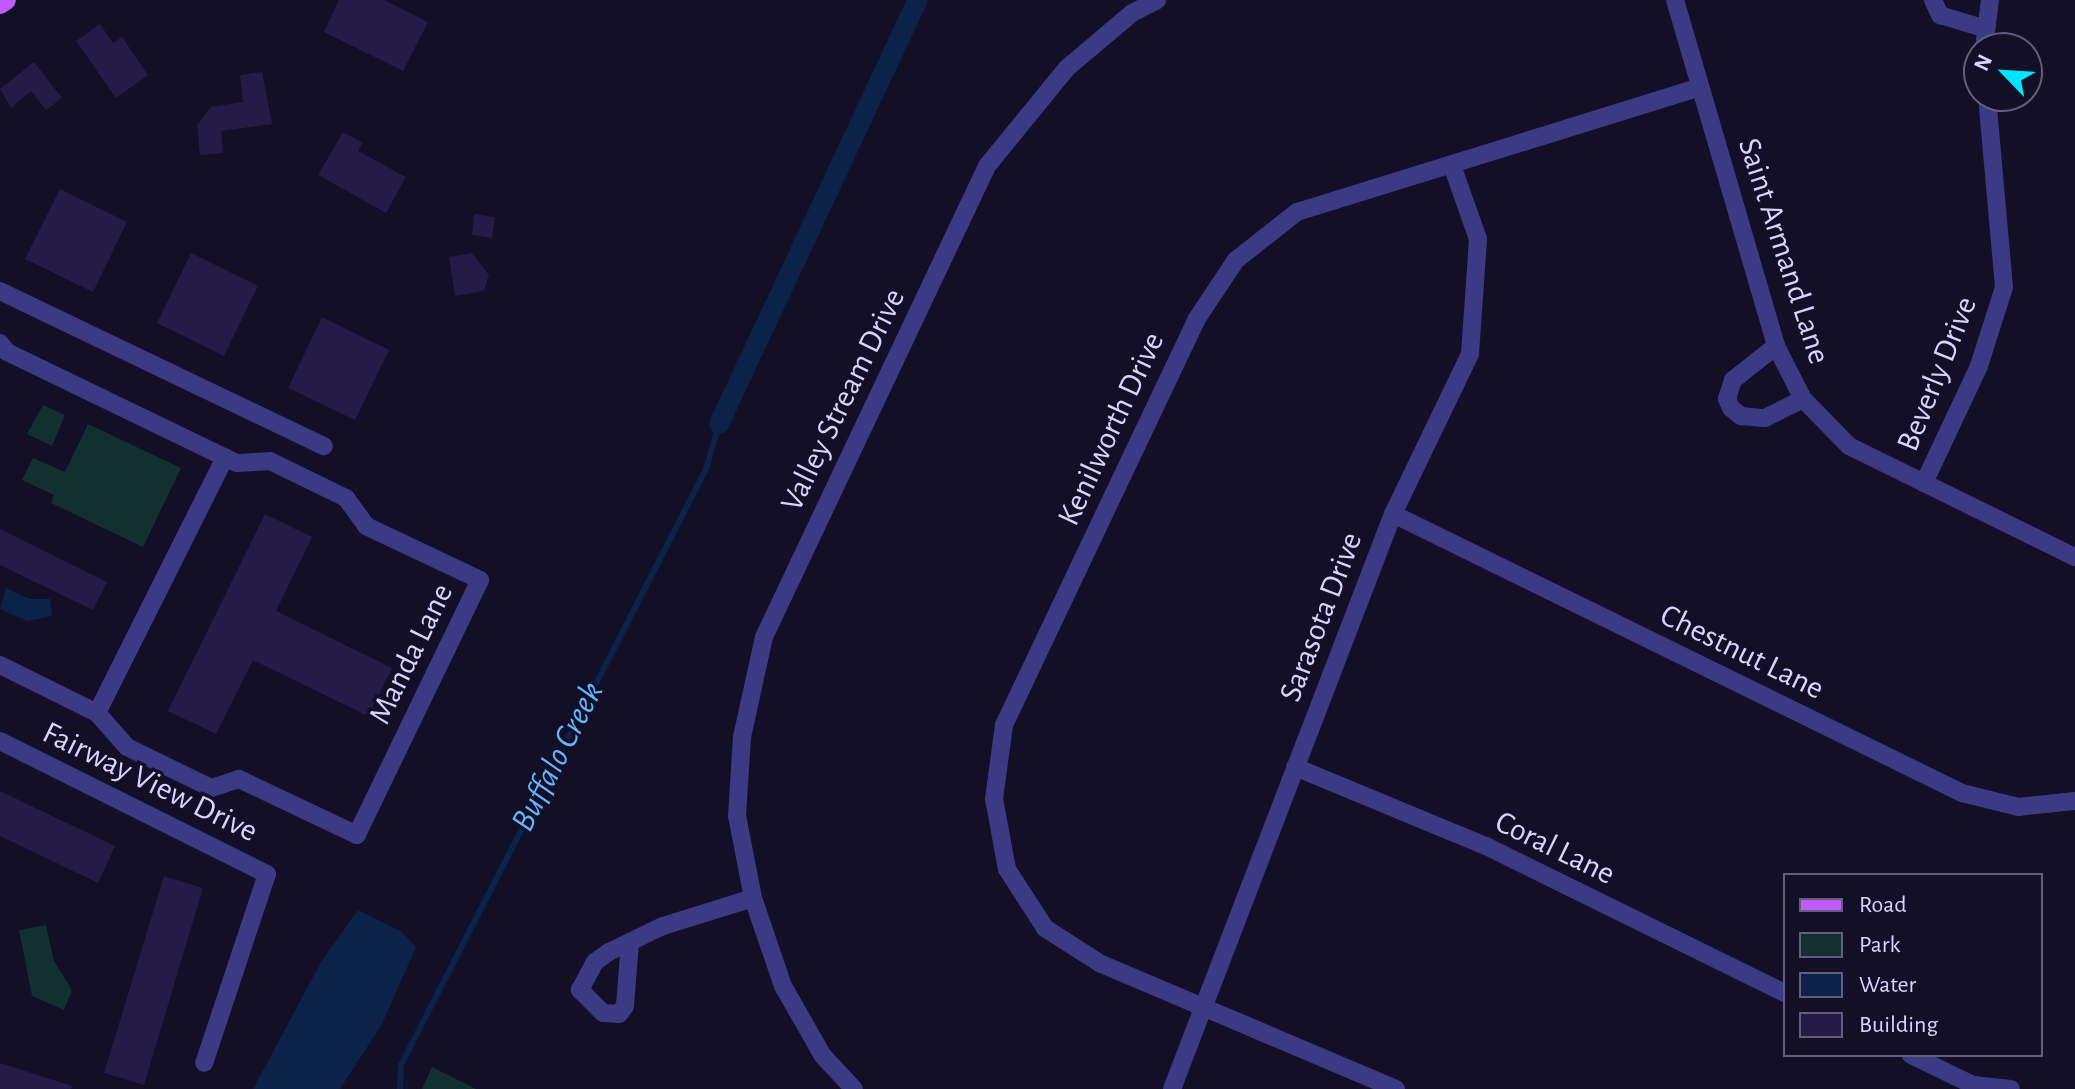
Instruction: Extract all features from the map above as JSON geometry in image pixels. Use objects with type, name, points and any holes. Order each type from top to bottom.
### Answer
[{"type":"main road","points":[[0,4],[6,0]]},
{"type":"street","name":"Valley Stream Drive","points":[[854,1089],[823,1056],[783,986],[753,898],[737,816],[742,737],[764,637],[987,166],[1067,68],[1132,13],[1157,0]]},
{"type":"street","name":"Saint Armand Lane","points":[[1675,0],[1776,346],[1803,399],[1849,446],[2075,557]]},
{"type":"street","points":[[1933,0],[1940,15],[1983,28]]},
{"type":"street","points":[[1983,32],[1990,0]]},
{"type":"street","name":"Kenilworth Drive","points":[[1396,1089],[1101,964],[1045,928],[1007,869],[994,799],[1004,725],[1196,320],[1236,260],[1297,212],[1700,87]]},
{"type":"street","name":"Beverly Drive","points":[[1924,483],[1979,366],[2004,287],[1988,112]]},
{"type":"street","name":"Sarasota Drive","points":[[1172,1089],[1393,514],[1470,354],[1478,239],[1452,165]]},
{"type":"street","points":[[0,291],[324,446]]},
{"type":"street","points":[[1776,346],[1733,380],[1727,399],[1731,408],[1741,416],[1765,418],[1803,399]]},
{"type":"street","name":"Manda Lane","points":[[0,665],[97,713],[127,747],[211,788],[239,779],[357,835],[480,580],[366,526],[346,498],[270,461],[237,463],[2,354]]},
{"type":"street","points":[[97,713],[225,457]]},
{"type":"street","name":"Chestnut Lane","points":[[1393,514],[1962,793],[2018,807],[2075,801]]},
{"type":"street","name":"Fairway View Drive","points":[[0,741],[267,874],[204,1063]]},
{"type":"street","name":"Coral Lane","points":[[1295,767],[1486,846],[1783,992]]},
{"type":"street","points":[[630,942],[753,898]]},
{"type":"street","points":[[1915,1057],[1973,1085],[2011,1089]]},
{"type":"green space","points":[[43,405],[65,415],[52,446],[27,434]]},
{"type":"green space","points":[[88,424],[181,468],[143,547],[51,503],[54,495],[22,480],[33,458],[65,472]]},
{"type":"green space","points":[[46,925],[54,961],[72,990],[64,1010],[32,996],[19,930]]},
{"type":"green space","points":[[432,1067],[476,1089],[422,1089]]},
{"type":"water","points":[[6,588],[30,599],[50,599],[52,616],[27,621],[0,609]]},
{"type":"water","points":[[358,910],[401,931],[416,947],[382,1024],[340,1089],[253,1089],[321,962]]},
{"type":"building","points":[[339,0],[384,0],[428,22],[403,71],[324,32]]},
{"type":"building","points":[[100,24],[113,43],[122,37],[148,75],[116,98],[76,41]]},
{"type":"building","points":[[34,62],[62,98],[46,110],[31,91],[11,108],[0,89]]},
{"type":"building","points":[[262,72],[272,124],[221,131],[223,153],[200,155],[197,125],[211,107],[243,102],[240,75]]},
{"type":"building","points":[[343,132],[363,143],[358,151],[406,177],[386,213],[318,175]]},
{"type":"building","points":[[60,189],[127,222],[93,292],[25,259]]},
{"type":"building","points":[[474,214],[495,217],[492,238],[472,235]]},
{"type":"building","points":[[191,253],[258,286],[224,356],[157,323]]},
{"type":"building","points":[[472,253],[489,275],[484,291],[455,296],[449,257]]},
{"type":"building","points":[[322,317],[389,350],[355,420],[288,388]]},
{"type":"building","points":[[265,514],[312,537],[276,611],[392,668],[368,716],[253,660],[216,734],[168,711]]},
{"type":"building","points":[[0,529],[107,582],[93,610],[0,565]]},
{"type":"building","points":[[0,791],[115,846],[98,883],[0,836]]},
{"type":"building","points":[[164,876],[203,888],[144,1085],[104,1073]]},
{"type":"building","points":[[0,1063],[72,1086],[71,1089],[0,1089]]},
{"type":"waterway","points":[[719,424],[918,0]]},
{"type":"waterway","name":"Buffalo Creek","points":[[400,1089],[401,1065],[706,469],[719,424]]}]
